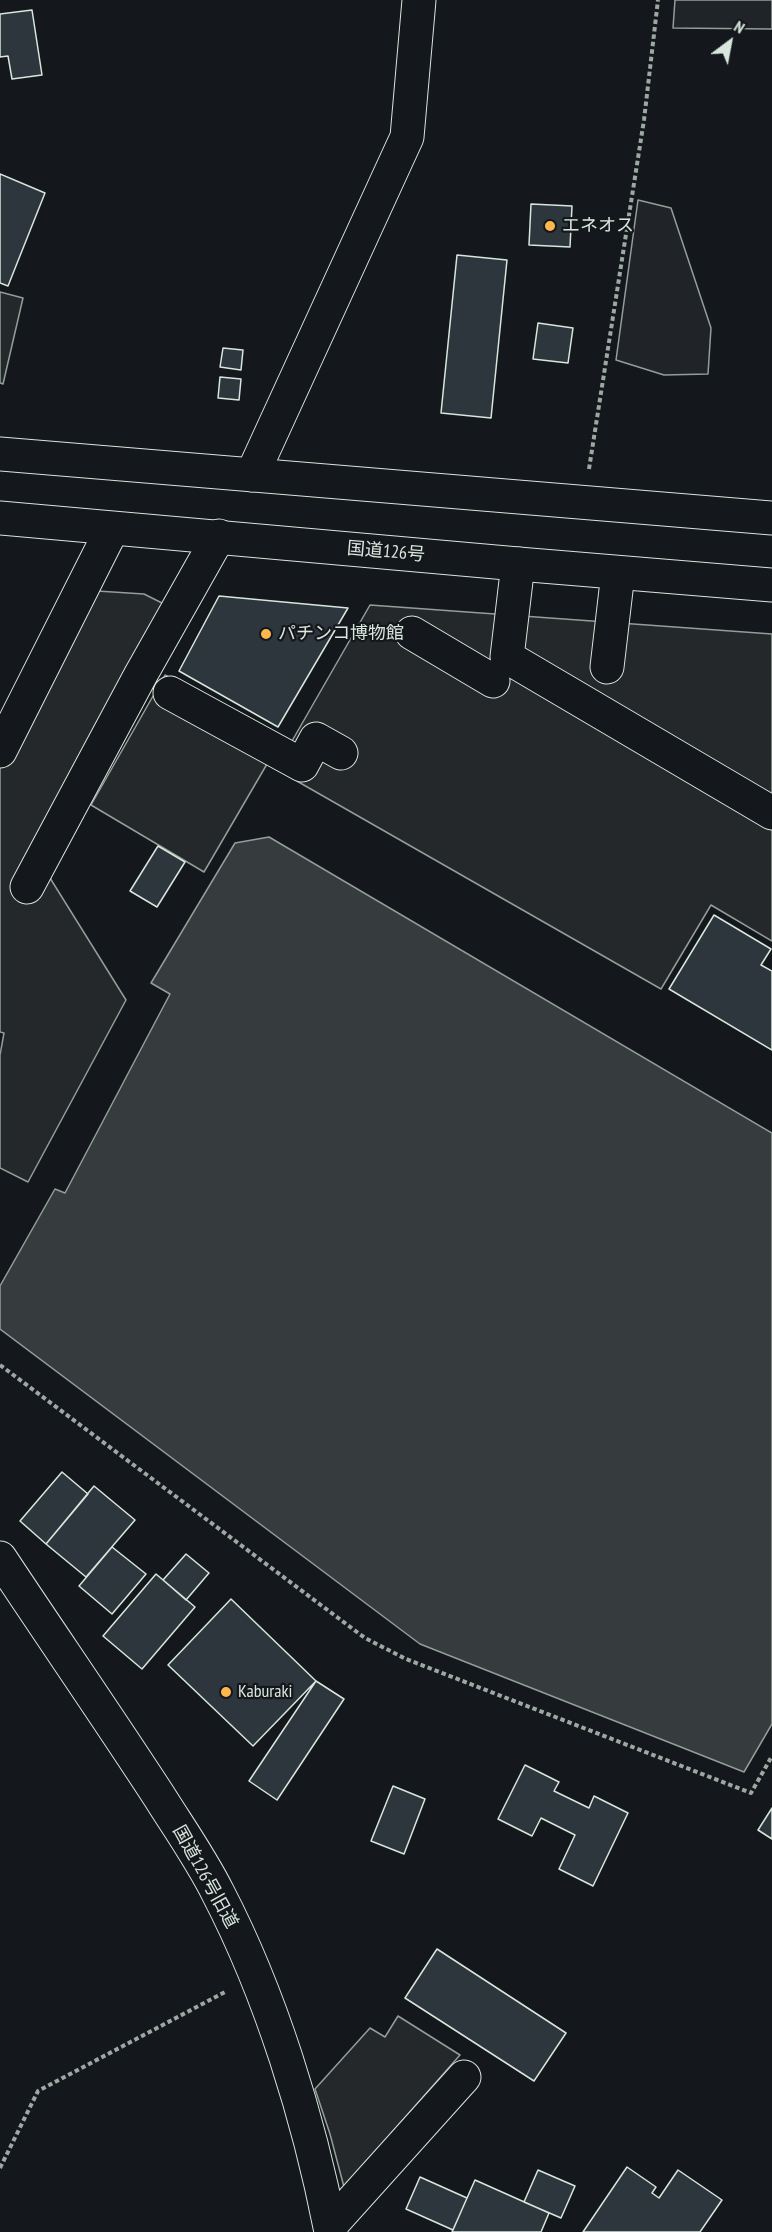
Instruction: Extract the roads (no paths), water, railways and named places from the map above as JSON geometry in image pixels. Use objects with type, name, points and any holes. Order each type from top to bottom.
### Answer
[{"type":"main road","points":[[252,475],[407,137],[419,0]]},
{"type":"main road","points":[[0,454],[772,518]]},
{"type":"main road","name":"国道126号","points":[[0,518],[772,585]]},
{"type":"main road","points":[[0,751],[112,529]]},
{"type":"main road","points":[[27,888],[140,676],[219,536]]},
{"type":"main road","points":[[500,669],[518,564]]},
{"type":"main road","points":[[607,667],[618,573]]},
{"type":"main road","points":[[412,633],[500,669],[772,813]]},
{"type":"main road","points":[[170,693],[302,765],[316,740],[341,753]]},
{"type":"main road","name":"国道126号旧道","points":[[0,1558],[133,1756],[218,1892],[281,2042],[330,2229]]},
{"type":"main road","points":[[330,2229],[464,2077]]},
{"type":"place","name":"エネオス","points":[[550,226]]},
{"type":"place","name":"パチンコ博物館","points":[[266,634]]},
{"type":"place","name":"Kaburaki","points":[[226,1692]]}]
